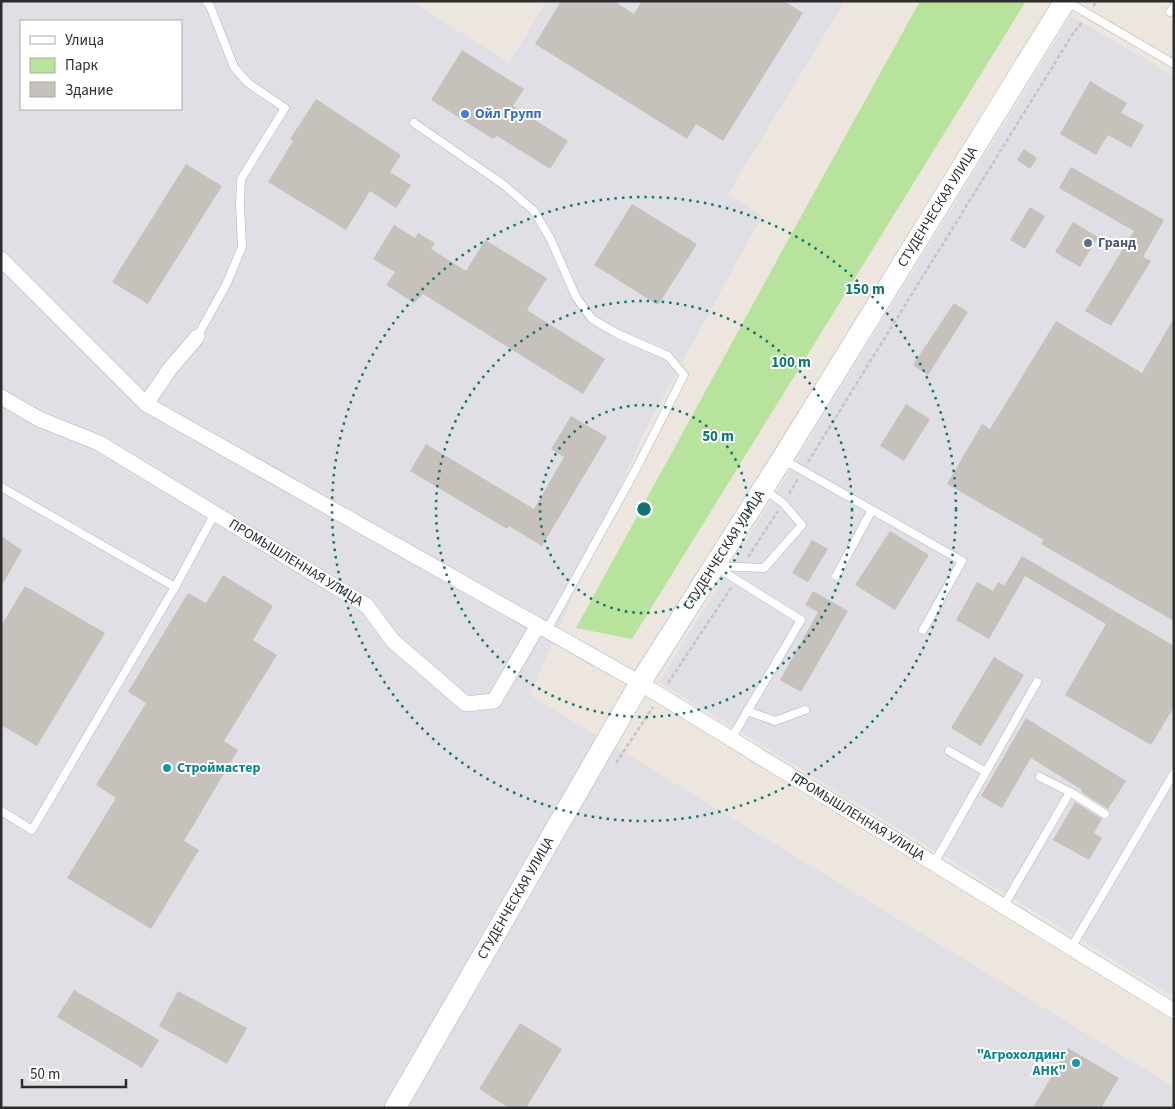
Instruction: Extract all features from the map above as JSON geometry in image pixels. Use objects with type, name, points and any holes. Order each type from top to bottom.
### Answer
[{"type":"main road","name":"СТУДЕНЧЕСКАЯ УЛИЦА","points":[[396,1108],[640,683],[764,489],[1066,1]]},
{"type":"street","name":"ПРОМЫШЛЕННАЯ УЛИЦА","points":[[1,258],[146,404],[640,683],[933,865],[1174,1011]]},
{"type":"street","points":[[146,404],[168,370],[197,337]]},
{"type":"street","name":"ПРОМЫШЛЕННАЯ УЛИЦА","points":[[1,397],[39,419],[99,443],[368,606],[392,641],[466,704],[494,701],[543,628]]},
{"type":"lane","points":[[197,337],[226,285],[242,247],[241,179],[285,108],[248,83],[234,66],[210,6],[206,1]]},
{"type":"lane","points":[[1066,1],[1174,64]]},
{"type":"lane","points":[[414,123],[504,185],[534,211],[551,240],[576,297],[592,319],[618,334],[668,356],[684,375],[672,402],[635,471],[543,628]]},
{"type":"lane","points":[[782,459],[962,561],[923,630]]},
{"type":"lane","points":[[1,487],[175,586]]},
{"type":"lane","points":[[714,566],[764,568],[802,525],[783,503],[764,489]]},
{"type":"lane","points":[[836,576],[872,510]]},
{"type":"lane","points":[[1,811],[32,830],[216,513]]},
{"type":"lane","points":[[714,566],[801,620],[731,739]]},
{"type":"lane","points":[[933,865],[1037,682]]},
{"type":"lane","points":[[747,711],[775,721],[805,710]]},
{"type":"lane","points":[[949,751],[986,772]]},
{"type":"lane","points":[[1070,948],[1174,773]]},
{"type":"lane","points":[[1040,777],[1070,792],[1105,814]]},
{"type":"lane","points":[[1004,907],[1070,792]]},
{"type":"path","points":[[742,567],[1074,32],[1097,1]]},
{"type":"path","points":[[613,766],[736,580]]},
{"type":"shaded area","points":[[1,1],[411,1],[509,63],[547,1],[845,1],[728,194],[762,216],[644,432],[530,695],[1174,1087],[1174,1108],[1,1108]]},
{"type":"shaded area","points":[[1071,16],[1174,76],[1174,997],[659,682]]},
{"type":"green space","points":[[920,1],[1026,1],[632,639],[576,628],[782,251]]},
{"type":"building","points":[[561,1],[614,1],[634,14],[642,1],[784,1],[803,13],[723,141],[696,124],[687,139],[535,44]]},
{"type":"building","points":[[462,50],[524,89],[513,106],[568,141],[550,169],[497,136],[493,139],[431,100]]},
{"type":"building","points":[[1090,81],[1127,103],[1121,113],[1144,125],[1131,148],[1108,135],[1096,155],[1060,134]]},
{"type":"building","points":[[316,99],[401,155],[390,172],[411,185],[396,208],[370,191],[346,230],[268,182],[293,141],[290,139]]},
{"type":"building","points":[[1024,149],[1037,158],[1030,169],[1017,160]]},
{"type":"building","points":[[186,164],[222,186],[148,304],[112,282]]},
{"type":"building","points":[[1071,167],[1164,220],[1143,257],[1151,261],[1111,326],[1085,311],[1134,231],[1059,188]]},
{"type":"building","points":[[632,204],[697,244],[658,305],[594,265]]},
{"type":"building","points":[[1030,207],[1045,216],[1025,249],[1010,240]]},
{"type":"building","points":[[1073,222],[1098,237],[1080,267],[1055,252]]},
{"type":"building","points":[[394,225],[415,238],[418,233],[435,243],[431,249],[466,271],[485,240],[547,278],[527,310],[605,359],[583,394],[423,294],[414,303],[386,285],[395,272],[373,259]]},
{"type":"building","points":[[954,303],[968,312],[928,375],[913,365]]},
{"type":"building","points":[[1174,318],[1174,621],[1041,544],[1044,540],[947,484],[982,424],[990,429],[1056,321],[1142,373]]},
{"type":"building","points":[[906,404],[930,419],[904,461],[880,446]]},
{"type":"building","points":[[571,416],[607,437],[542,546],[509,526],[507,529],[410,471],[426,444],[534,509],[564,457],[551,449]]},
{"type":"building","points":[[890,531],[929,555],[895,610],[855,585]]},
{"type":"building","points":[[1,536],[22,550],[1,587]]},
{"type":"building","points":[[812,540],[828,549],[808,582],[792,573]]},
{"type":"building","points":[[1022,556],[1174,646],[1174,707],[1151,745],[1065,695],[1106,624],[1025,576],[989,639],[956,620],[977,582],[993,591],[998,582],[1004,586]]},
{"type":"building","name":"Строймастер","points":[[223,575],[273,606],[253,640],[277,655],[224,741],[238,750],[184,841],[199,850],[151,929],[67,878],[116,798],[96,785],[146,703],[128,692],[188,593],[206,603]]},
{"type":"building","points":[[25,586],[105,633],[37,746],[1,725],[1,626]]},
{"type":"building","points":[[813,591],[848,611],[801,692],[780,680],[818,612],[805,605]]},
{"type":"building","points":[[994,657],[1024,675],[981,746],[951,728]]},
{"type":"building","points":[[1026,718],[1126,781],[1108,809],[1031,758],[1002,808],[981,796]]},
{"type":"building","points":[[1075,802],[1102,819],[1094,833],[1102,838],[1089,860],[1053,840]]},
{"type":"building","points":[[74,990],[159,1040],[142,1068],[57,1017]]},
{"type":"building","points":[[178,991],[247,1028],[227,1064],[159,1026]]},
{"type":"building","points":[[520,1023],[562,1049],[526,1108],[509,1108],[479,1089]]},
{"type":"building","name":"\"Агрохолдинг АНК\"","points":[[1068,1048],[1119,1078],[1101,1108],[1033,1108]]},
{"type":"place","name":"Ойл Групп","points":[[465,114]]},
{"type":"place","name":"Гранд","points":[[1088,243]]},
{"type":"place","name":"Строймастер","points":[[167,768]]},
{"type":"place","name":"\"Агрохолдинг АНК\"","points":[[1076,1063]]}]
